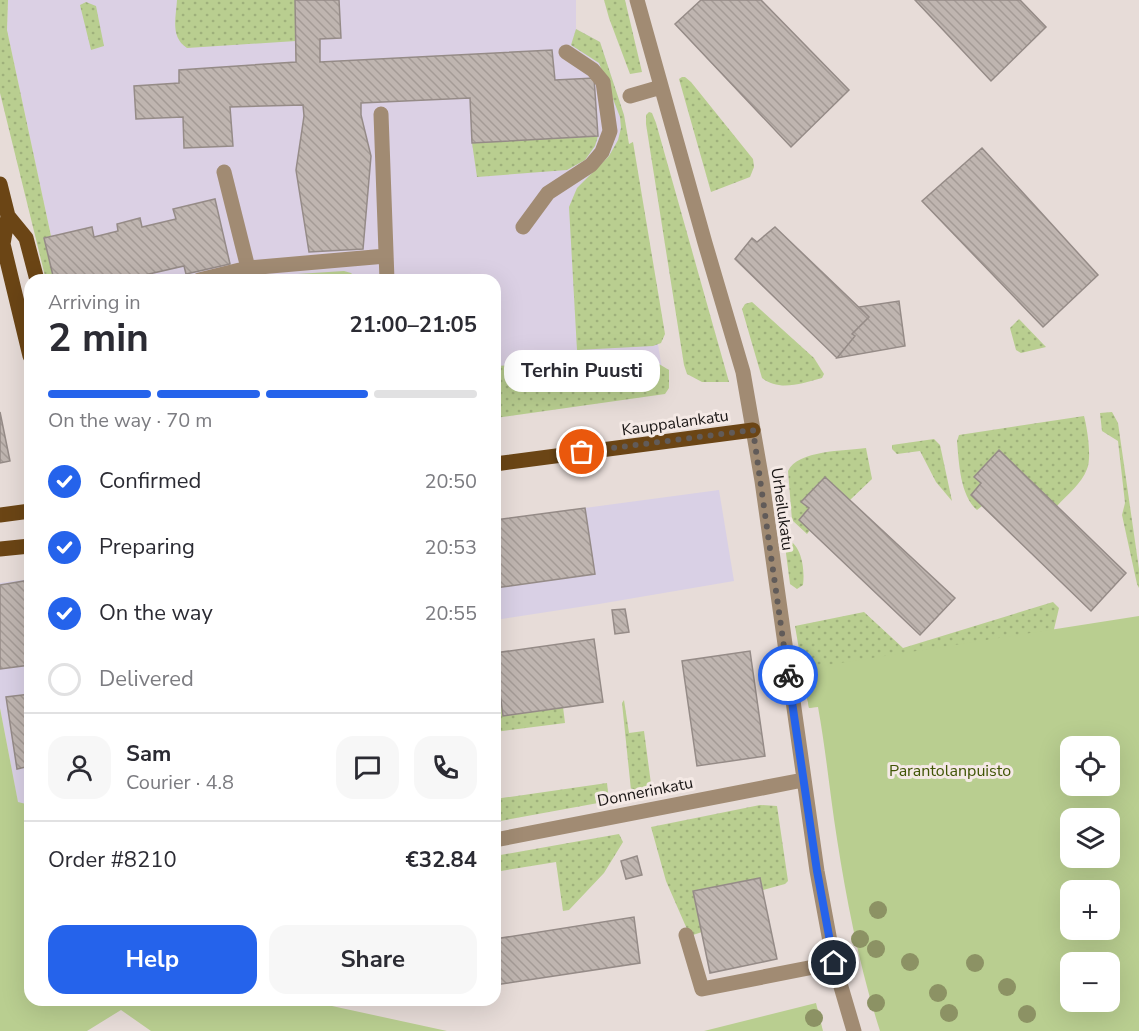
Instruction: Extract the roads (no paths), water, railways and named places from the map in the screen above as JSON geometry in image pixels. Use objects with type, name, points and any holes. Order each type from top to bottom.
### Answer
[{"type":"main road","points":[[0,184],[8,216],[3,244],[24,331]]},
{"type":"main road","points":[[8,216],[26,238],[35,274]]},
{"type":"main road","name":"Kauppalankatu","points":[[501,463],[753,430]]},
{"type":"main road","points":[[0,515],[24,512]]},
{"type":"main road","points":[[0,549],[24,547]]},
{"type":"street","name":"Urheilukatu","points":[[638,0],[743,372],[803,780],[834,963],[854,1031]]},
{"type":"street","points":[[522,227],[548,193],[591,165],[602,152],[610,131],[603,82],[592,70],[566,52]]},
{"type":"street","points":[[630,96],[661,87]]},
{"type":"street","points":[[381,114],[387,274]]},
{"type":"street","points":[[224,172],[248,268]]},
{"type":"street","points":[[224,274],[248,268],[386,256]]},
{"type":"street","name":"Donnerinkatu","points":[[501,839],[803,780]]},
{"type":"street","points":[[686,935],[702,989],[834,963]]},
{"type":"place","name":"Terhin Puusti","points":[[582,452]]},
{"type":"park label","name":"Parantolanpuisto","points":[[950,770]]}]
